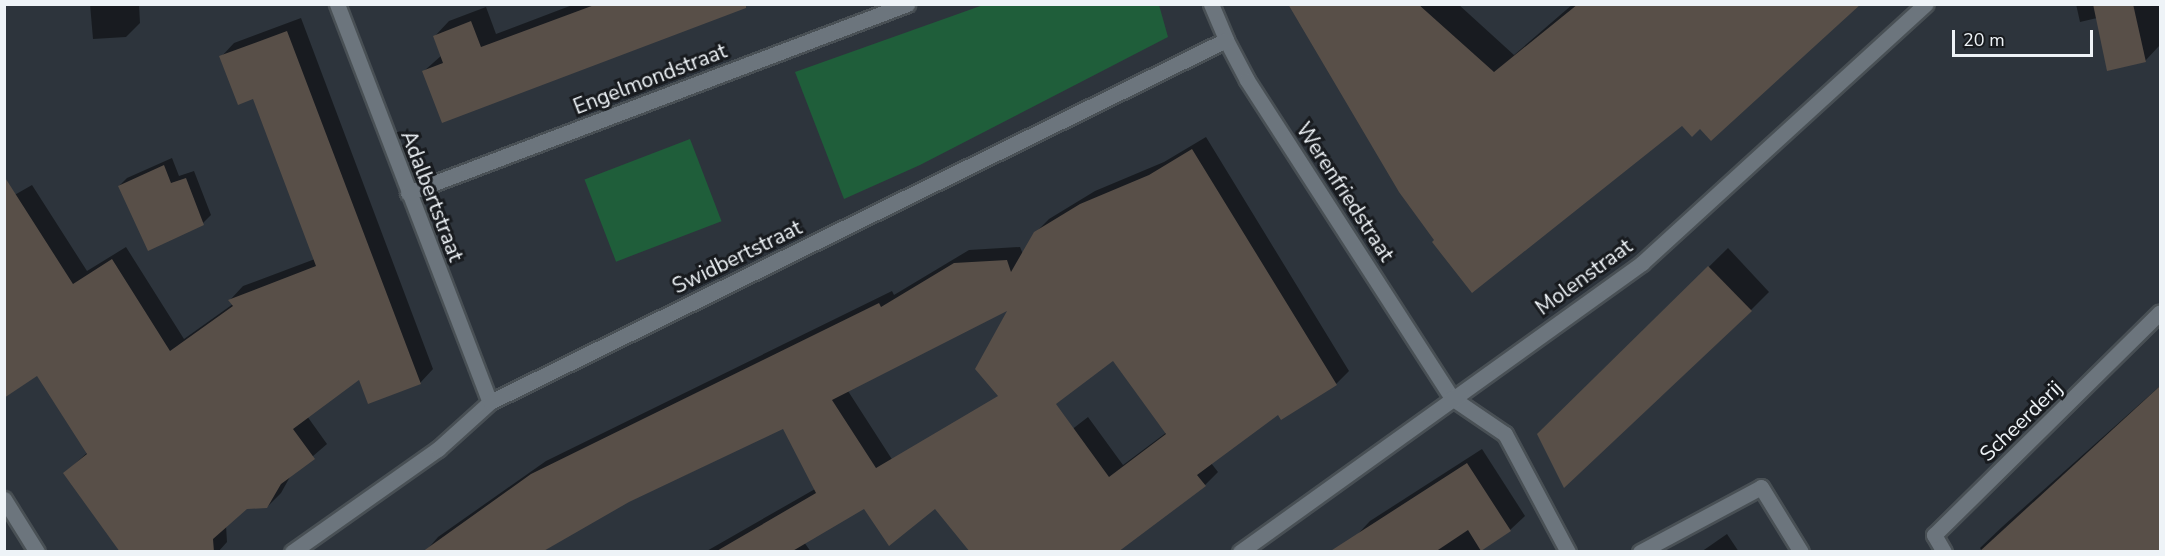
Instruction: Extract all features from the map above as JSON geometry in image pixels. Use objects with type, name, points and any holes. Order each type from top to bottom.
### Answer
[{"type":"street","name":"Adalbertstraat","points":[[337,4],[490,402]]},
{"type":"street","name":"Engelmondstraat","points":[[408,193],[907,4]]},
{"type":"street","name":"Werenfriedstraat","points":[[1211,4],[1226,40],[1247,80],[1452,398]]},
{"type":"street","name":"Molenstraat","points":[[1240,552],[1642,263],[1926,4]]},
{"type":"street","name":"Swidbertstraat","points":[[292,552],[438,449],[490,402],[1226,40]]},
{"type":"street","name":"Scheerderij","points":[[1944,552],[1934,535],[2155,318]]},
{"type":"street","points":[[1452,398],[1505,434],[1568,552]]},
{"type":"street","points":[[1640,552],[1761,487],[1801,552]]},
{"type":"street","points":[[4,500],[37,552]]},
{"type":"green space","points":[[986,4],[1159,5],[1168,37],[920,165],[844,199],[795,72]]},
{"type":"green space","points":[[690,139],[722,221],[616,262],[585,179]]},
{"type":"building","points":[[597,4],[746,4],[746,8],[442,123],[422,71],[443,63],[433,36],[471,21],[481,47]]},
{"type":"building","points":[[1288,4],[1418,4],[1494,72],[1578,4],[1861,4],[1711,141],[1700,129],[1692,137],[1682,126],[1472,293],[1432,242],[1434,240],[1399,192]]},
{"type":"building","points":[[2093,4],[2133,4],[2146,62],[2107,71]]},
{"type":"building","points":[[287,31],[421,384],[368,404],[359,380],[293,429],[315,459],[281,484],[267,508],[247,509],[213,539],[214,552],[120,552],[63,473],[87,454],[37,376],[4,398],[4,176],[73,284],[112,259],[170,351],[233,306],[228,300],[316,266],[253,99],[238,105],[219,56]]},
{"type":"building","points":[[1192,149],[1337,385],[1281,420],[1278,415],[1197,475],[1206,486],[1118,552],[970,552],[935,509],[889,546],[864,509],[791,552],[715,552],[816,493],[783,429],[629,502],[542,552],[422,552],[531,474],[879,303],[881,307],[954,263],[1007,260],[1011,272],[1034,232],[1080,204],[1149,175]],"holes":[[[1007,311],[975,369],[998,396],[876,468],[832,400]],[[1113,361],[1166,434],[1109,477],[1056,404]]]},
{"type":"building","points":[[164,165],[171,183],[186,178],[204,225],[148,251],[118,186]]},
{"type":"building","points":[[1708,266],[1752,311],[1564,488],[1537,434]]},
{"type":"building","points":[[2160,386],[2160,552],[1979,552],[2112,430]]},
{"type":"building","points":[[1467,463],[1511,531],[1481,551],[1468,530],[1435,552],[1329,552]]}]
